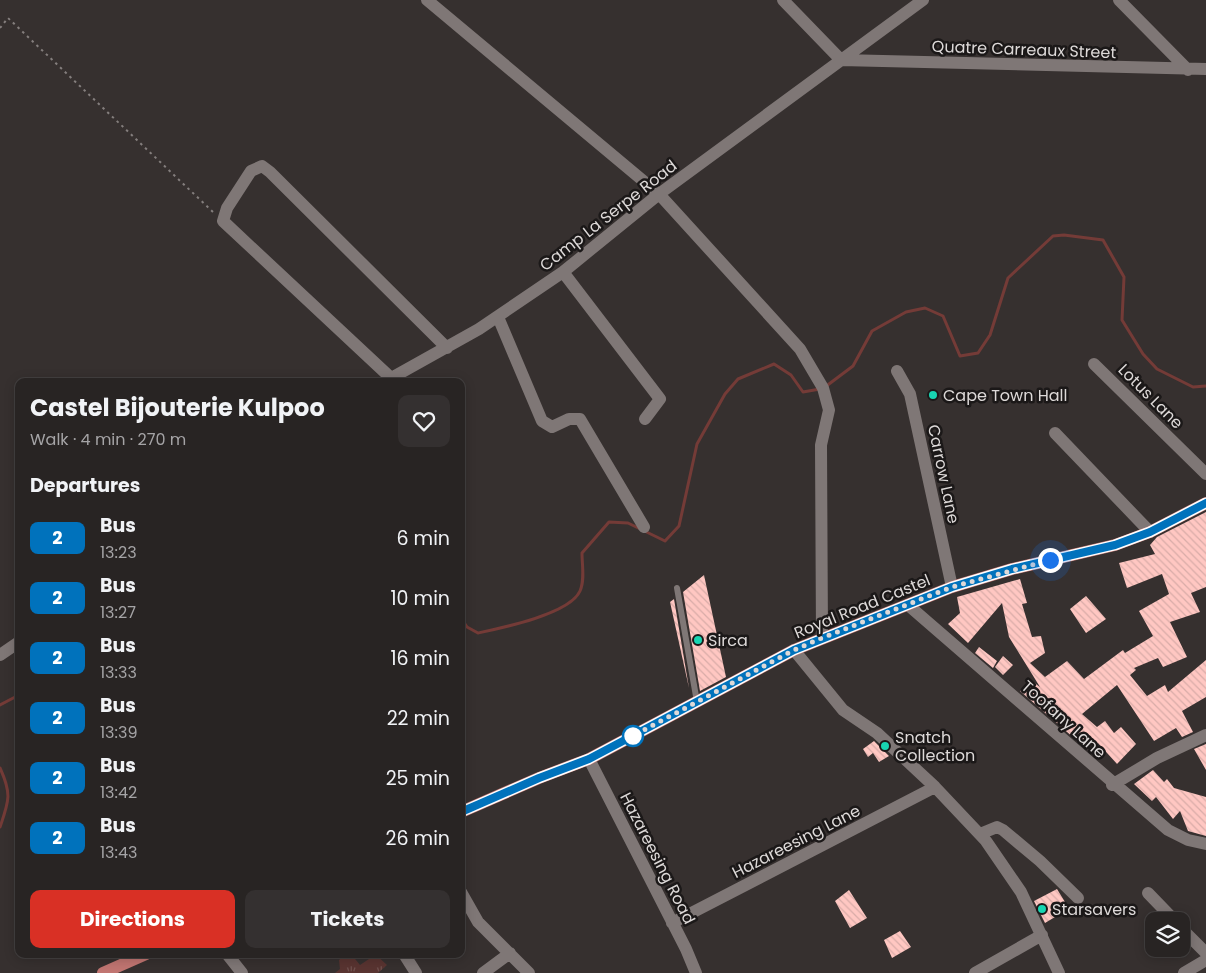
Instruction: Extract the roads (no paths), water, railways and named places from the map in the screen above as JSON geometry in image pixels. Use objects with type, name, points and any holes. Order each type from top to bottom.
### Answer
[{"type":"main road","name":"Royal Road Castel","points":[[465,810],[539,778],[589,759],[794,650],[822,638],[952,587],[1012,569],[1115,545],[1150,532],[1206,503]]},
{"type":"main road","points":[[103,973],[137,958]]},
{"type":"street","points":[[427,0],[659,194],[800,349],[827,397],[829,410],[821,445],[822,638]]},
{"type":"street","points":[[783,0],[841,60]]},
{"type":"street","name":"Camp La Serpe Road","points":[[393,378],[448,348],[498,317],[563,272],[659,194],[923,0]]},
{"type":"street","points":[[1119,0],[1188,70]]},
{"type":"street","name":"Quatre Carreaux Street","points":[[841,60],[1206,69]]},
{"type":"street","points":[[387,378],[223,221],[226,208],[251,171],[264,167],[448,348]]},
{"type":"street","points":[[563,272],[660,399],[645,419]]},
{"type":"street","points":[[498,317],[542,421],[552,427],[569,419],[580,419],[644,527]]},
{"type":"street","name":"Lotus Lane","points":[[1094,364],[1206,474]]},
{"type":"street","name":"Carrow Lane","points":[[897,371],[910,394],[952,587]]},
{"type":"street","points":[[1055,433],[1150,532]]},
{"type":"street","name":"Toofany Lane","points":[[908,605],[1112,784],[1168,830],[1188,840],[1206,844]]},
{"type":"street","points":[[0,655],[15,645]]},
{"type":"street","points":[[794,650],[843,710],[877,733],[935,787],[980,834],[1021,892],[1059,973]]},
{"type":"street","points":[[1112,784],[1157,758],[1206,735]]},
{"type":"street","name":"Hazareesing Road","points":[[589,759],[696,973]]},
{"type":"street","name":"Hazareesing Lane","points":[[672,923],[935,787]]},
{"type":"street","points":[[980,834],[997,827],[1003,830],[1040,861],[1078,898]]},
{"type":"street","points":[[1148,893],[1166,912]]},
{"type":"street","points":[[465,899],[478,922],[530,973]]},
{"type":"street","points":[[975,973],[1042,935]]},
{"type":"street","points":[[1190,937],[1206,953]]},
{"type":"street","points":[[483,973],[510,954]]},
{"type":"street","points":[[230,958],[242,973]]},
{"type":"street","points":[[407,958],[416,973]]},
{"type":"street","points":[[1184,973],[1206,960]]},
{"type":"lane","points":[[676,588],[697,702]]},
{"type":"waterway","points":[[825,387],[853,366],[872,331],[906,312],[925,308],[943,316],[960,356],[978,353],[990,335],[1008,278],[1053,236],[1064,235],[1103,240],[1124,277],[1122,320],[1143,354],[1157,369],[1193,387],[1206,386]]},
{"type":"waterway","points":[[465,624],[478,633],[534,619],[563,607],[574,599],[582,587],[582,553],[609,522],[628,523],[665,541],[679,526],[697,444],[725,394],[738,379],[774,364],[791,375],[803,392],[820,389]]},
{"type":"waterway","points":[[0,705],[15,697]]},
{"type":"waterway","points":[[0,768],[8,791],[7,804],[0,827]]},
{"type":"place","name":"Cape Town Hall","points":[[933,395]]},
{"type":"place","name":"Sirca","points":[[698,640]]},
{"type":"place","name":"Snatch Collection","points":[[885,746]]},
{"type":"place","name":"Starsavers","points":[[1042,909]]}]
